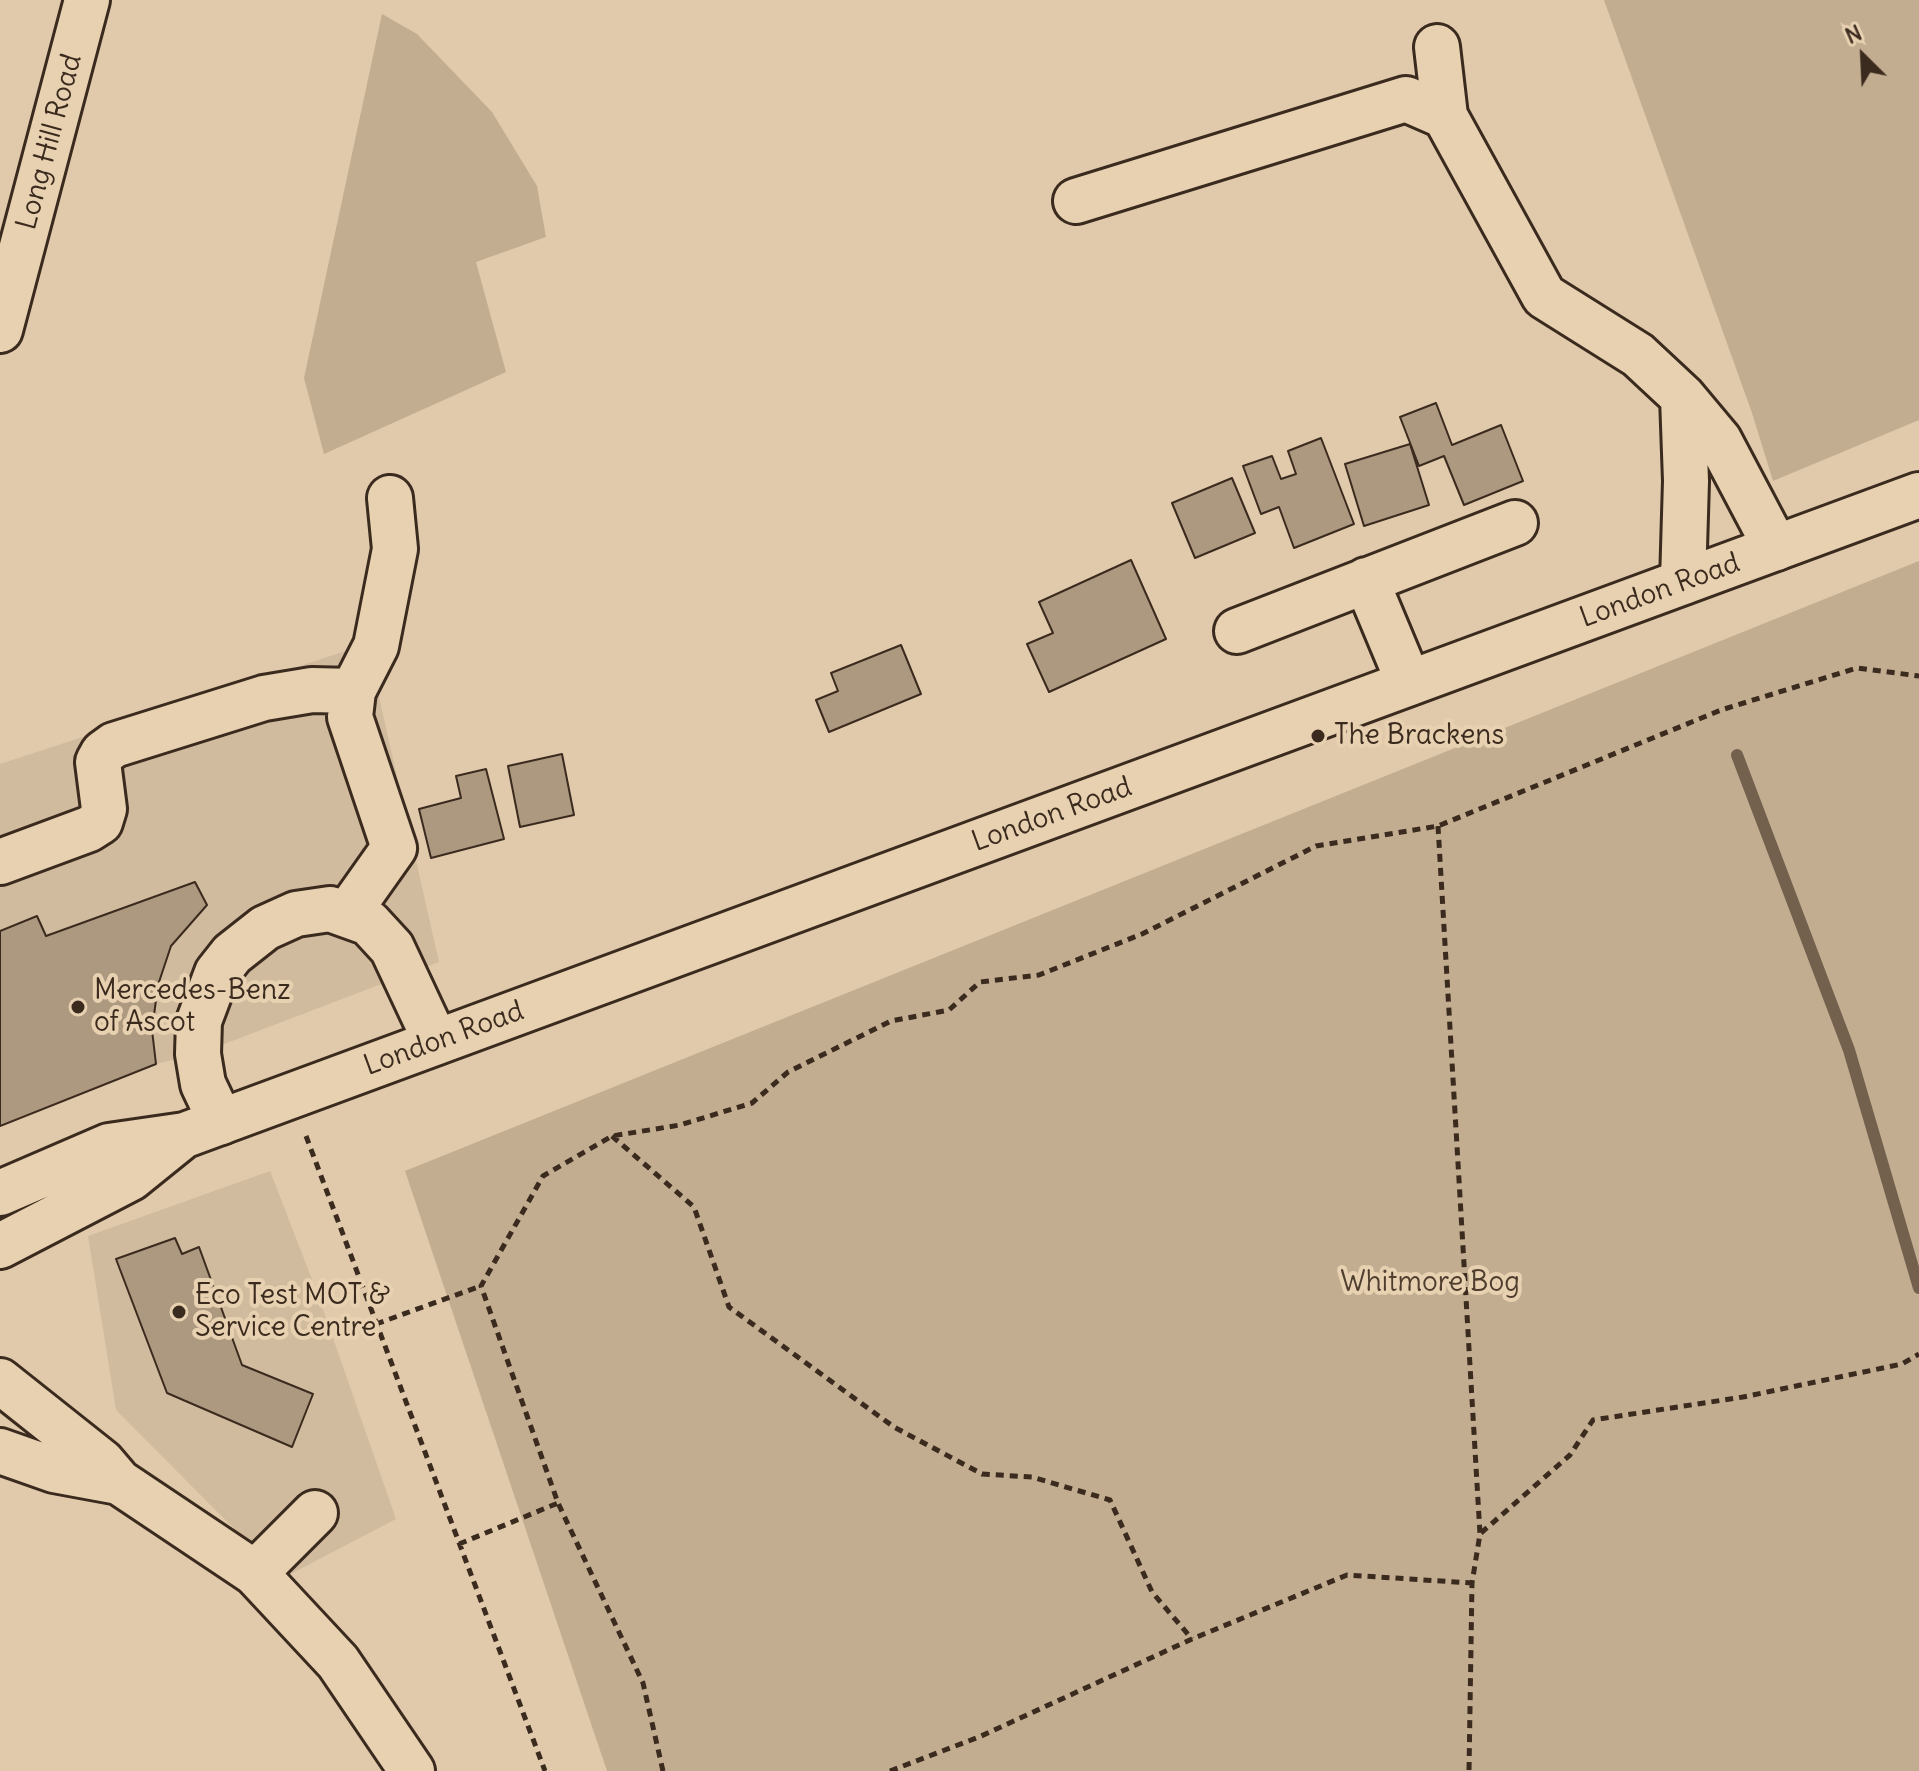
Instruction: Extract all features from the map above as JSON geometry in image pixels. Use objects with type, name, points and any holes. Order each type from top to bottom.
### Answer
[{"type":"main road","name":"Long Hill Road","points":[[0,330],[87,0]]},
{"type":"main road","points":[[1437,47],[1445,116],[1544,296],[1638,355],[1683,397],[1719,440],[1776,548]]},
{"type":"main road","points":[[1076,201],[1406,99],[1445,116]]},
{"type":"main road","points":[[1683,397],[1686,481],[1683,582]]},
{"type":"main road","name":"London Road","points":[[0,1193],[109,1146],[203,1128],[1919,495]]},
{"type":"main road","points":[[348,913],[394,848],[350,717],[353,691],[376,646],[395,549],[390,498]]},
{"type":"main road","points":[[1237,631],[1515,523]]},
{"type":"main road","points":[[1366,580],[1409,683]]},
{"type":"main road","points":[[0,862],[89,829],[100,822],[104,809],[98,762],[103,753],[114,745],[264,698],[312,690],[353,691]]},
{"type":"main road","points":[[203,1128],[199,1021],[217,973],[232,954],[265,928],[296,914],[330,909],[369,923],[392,948],[436,1042]]},
{"type":"main road","name":"London Road","points":[[0,1246],[131,1178],[203,1128]]},
{"type":"main road","points":[[0,1381],[91,1453],[119,1482],[158,1505],[255,1573],[315,1633],[338,1662],[412,1771]]},
{"type":"main road","points":[[0,1451],[54,1470],[119,1482]]},
{"type":"main road","points":[[255,1573],[315,1513]]},
{"type":"path","points":[[376,1324],[481,1286],[543,1176],[612,1136],[680,1125],[752,1103],[788,1072],[891,1021],[949,1010],[980,982],[1039,975],[1142,934],[1316,846],[1438,826],[1721,710],[1857,668],[1919,676]]},
{"type":"path","points":[[1438,826],[1480,1534],[1472,1583],[1469,1771]]},
{"type":"path","points":[[301,1124],[545,1771]]},
{"type":"path","points":[[612,1136],[694,1207],[729,1307],[894,1427],[982,1474],[1032,1477],[1110,1500],[1152,1592],[1192,1639]]},
{"type":"path","points":[[481,1286],[558,1503],[643,1683],[663,1771]]},
{"type":"path","points":[[1480,1534],[1570,1455],[1593,1420],[1743,1397],[1902,1364],[1919,1354]]},
{"type":"path","points":[[459,1544],[558,1503]]},
{"type":"path","points":[[890,1771],[979,1737],[1192,1639],[1347,1575],[1472,1583]]},
{"type":"shaded area","points":[[367,644],[439,962],[198,1054],[156,1064],[0,1126],[0,764]]},
{"type":"shaded area","name":"Eco Test MOT & Service Centre","points":[[270,1171],[318,1295],[396,1519],[283,1578],[116,1410],[88,1236]]},
{"type":"green space","points":[[1604,0],[1919,0],[1919,420],[1773,481],[1752,413]]},
{"type":"green space","points":[[382,14],[417,34],[492,112],[537,186],[546,237],[476,262],[506,372],[324,454],[304,378]]},
{"type":"green space","name":"Whitmore Bog","points":[[1919,561],[1919,1771],[607,1771],[405,1171]]},
{"type":"building","points":[[1436,403],[1452,445],[1501,425],[1523,481],[1464,505],[1444,456],[1419,466],[1400,417]]},
{"type":"building","points":[[1321,438],[1354,524],[1294,548],[1279,507],[1261,514],[1243,466],[1272,456],[1281,479],[1296,474],[1288,451]]},
{"type":"building","points":[[1410,444],[1429,505],[1364,526],[1345,464]]},
{"type":"building","points":[[1232,478],[1255,533],[1195,558],[1172,503]]},
{"type":"building","points":[[1131,560],[1166,639],[1049,692],[1027,644],[1053,633],[1039,602]]},
{"type":"building","points":[[901,645],[921,694],[829,732],[816,700],[838,691],[831,673]]},
{"type":"building","points":[[562,754],[574,815],[520,827],[508,766]]},
{"type":"building","points":[[486,769],[504,839],[431,858],[419,809],[461,798],[456,776]]},
{"type":"building","name":"Mercedes-Benz of Ascot","points":[[195,882],[207,905],[171,946],[158,985],[152,1030],[156,1064],[0,1126],[0,931],[37,916],[46,936]]},
{"type":"building","name":"Eco Test MOT & Service Centre","points":[[175,1238],[182,1254],[199,1247],[242,1365],[313,1394],[292,1447],[167,1393],[116,1259]]},
{"type":"waterway","points":[[1737,755],[1849,1050],[1919,1288]]},
{"type":"place","name":"The Brackens","points":[[1318,736]]},
{"type":"place","name":"Mercedes-Benz of Ascot","points":[[78,1007]]},
{"type":"place","name":"Eco Test MOT & Service Centre","points":[[179,1312]]}]
